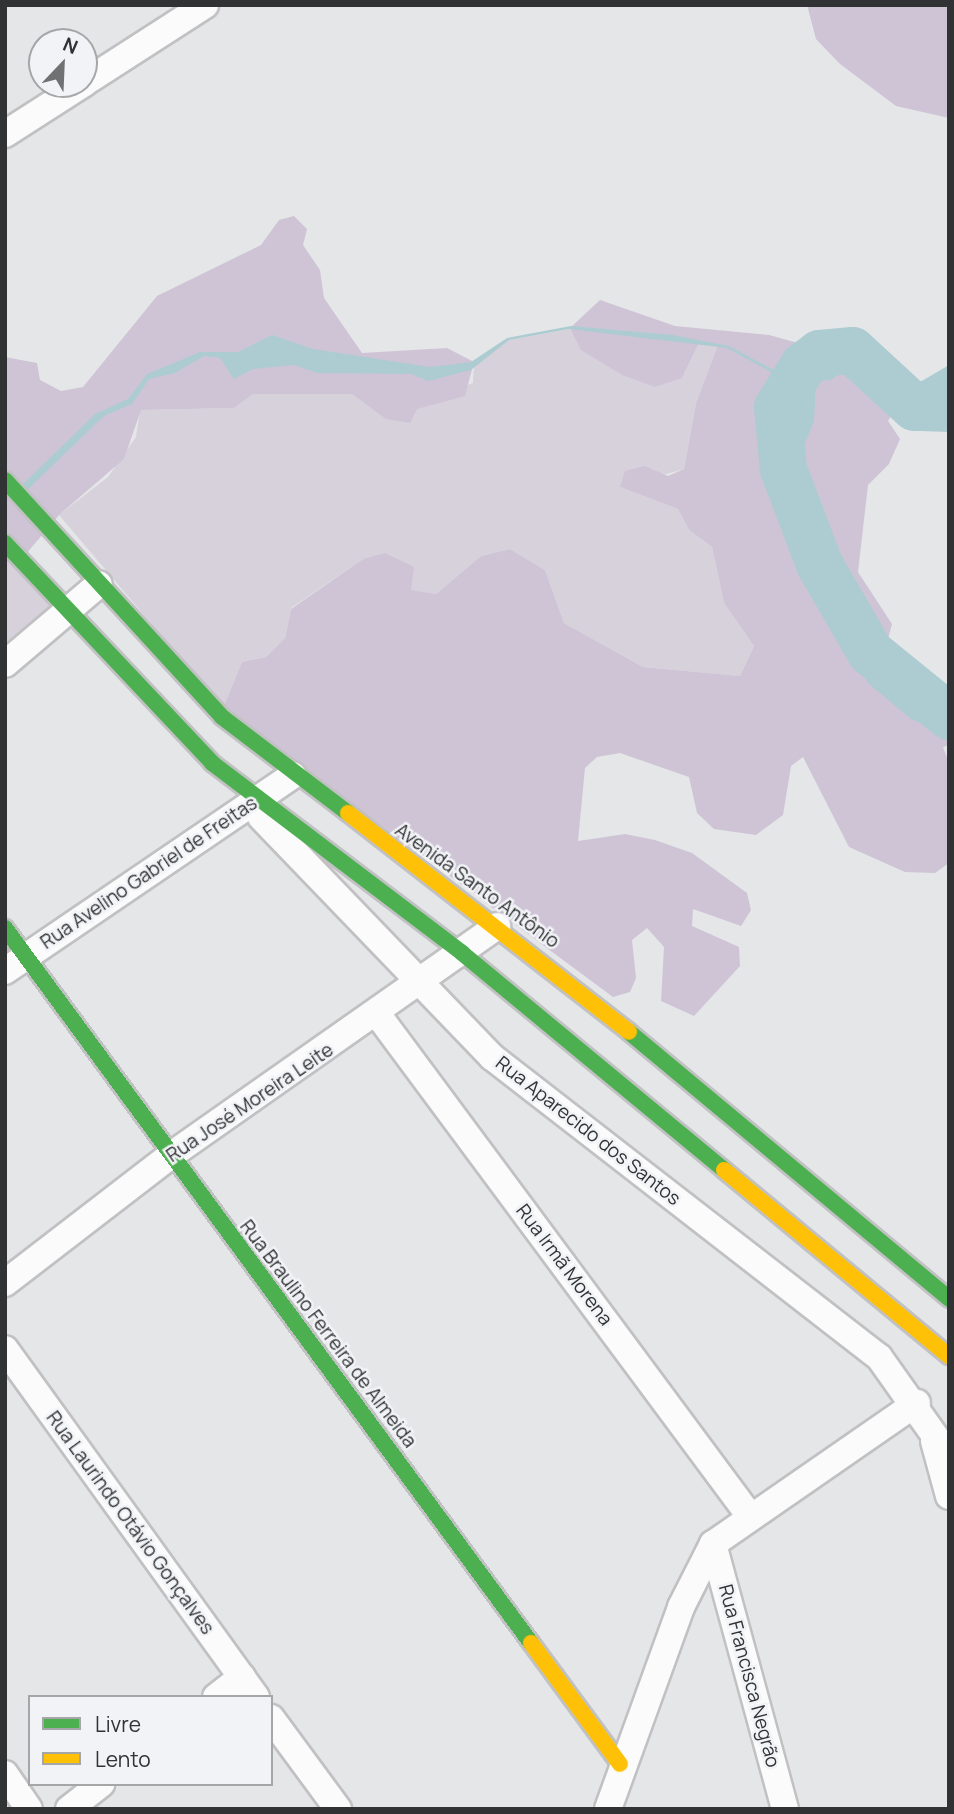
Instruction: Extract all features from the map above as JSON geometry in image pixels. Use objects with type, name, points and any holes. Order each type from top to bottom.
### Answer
[{"type":"street","points":[[98,74],[196,7]]},
{"type":"street","points":[[5,134],[61,98]]},
{"type":"street","name":"Avenida Santo Antônio","points":[[5,480],[222,716],[293,775],[497,926],[949,1299]]},
{"type":"street","points":[[5,543],[186,738],[254,802],[462,953],[949,1356]]},
{"type":"street","points":[[5,664],[99,584]]},
{"type":"street","name":"Rua Avelino Gabriel de Freitas","points":[[15,963],[293,775]]},
{"type":"street","name":"Rua Aparecido dos Santos","points":[[254,802],[424,981],[456,1025],[492,1057],[850,1331],[917,1403],[941,1448],[949,1496]]},
{"type":"street","name":"Rua José Moreira Leite","points":[[5,1283],[170,1156],[378,1015],[497,926]]},
{"type":"street","name":"Rua Braulino Ferreira de Almeida","points":[[5,928],[15,963],[170,1156],[620,1764]]},
{"type":"street","name":"Rua Irmã Morena","points":[[378,1015],[749,1515]]},
{"type":"street","name":"Rua Laurindo Otávio Gonçalves","points":[[5,1349],[249,1687]]},
{"type":"street","points":[[607,1809],[620,1764],[681,1607],[713,1544],[749,1515],[863,1446],[917,1403]]},
{"type":"street","name":"Rua Francisca Negrão","points":[[713,1544],[785,1809]]},
{"type":"street","points":[[223,1695],[249,1687]]},
{"type":"street","points":[[273,1721],[338,1809]]},
{"type":"street","points":[[5,1774],[29,1809]]},
{"type":"street","points":[[69,1809],[98,1786]]},
{"type":"shaded area","points":[[807,5],[949,5],[949,118],[896,106],[840,64],[816,39]]},
{"type":"shaded area","points":[[294,216],[307,229],[303,245],[320,270],[324,298],[362,353],[447,348],[474,362],[465,396],[417,409],[410,423],[386,419],[352,394],[253,394],[234,408],[141,410],[124,459],[59,515],[21,560],[5,543],[5,357],[37,363],[40,380],[61,391],[83,387],[157,296],[261,245],[279,220]]},
{"type":"shaded area","points":[[600,300],[675,326],[769,335],[820,349],[865,370],[901,400],[888,421],[900,439],[889,464],[868,485],[858,572],[892,624],[882,662],[949,716],[949,745],[943,747],[949,763],[949,863],[935,873],[905,872],[849,847],[803,757],[791,766],[783,815],[756,835],[714,829],[697,813],[689,777],[620,753],[597,757],[585,768],[578,841],[625,834],[655,840],[692,853],[747,893],[751,910],[741,926],[693,909],[692,926],[739,947],[740,966],[694,1016],[661,1001],[664,947],[647,928],[632,940],[636,978],[630,992],[613,997],[223,708],[242,662],[266,657],[285,638],[291,609],[363,559],[385,553],[414,567],[411,590],[436,594],[481,556],[510,549],[545,570],[564,623],[643,667],[740,676],[754,646],[724,603],[712,547],[689,530],[678,509],[620,487],[625,471],[645,466],[668,476],[684,469],[696,403],[718,345],[700,341],[682,378],[655,387],[622,375],[581,350],[570,328]]},
{"type":"shaded area","points":[[570,329],[682,378],[700,341],[718,345],[696,403],[684,469],[620,487],[678,509],[689,530],[712,547],[724,603],[754,646],[740,676],[643,667],[564,623],[545,570],[510,549],[481,556],[436,594],[410,590],[363,559],[291,608],[285,638],[266,657],[242,662],[223,708],[59,515],[108,477],[136,437],[140,410],[234,408],[252,394],[352,394],[386,418],[473,383],[474,364],[508,340]]},
{"type":"shaded area","points":[[5,543],[68,612],[5,664]]},
{"type":"water","points":[[571,326],[673,335],[729,346],[792,380],[827,342],[850,335],[886,376],[901,382],[915,385],[949,365],[949,423],[912,413],[865,370],[846,368],[831,380],[816,381],[814,421],[801,453],[819,564],[870,652],[949,716],[949,735],[911,719],[869,684],[822,609],[803,549],[766,470],[777,407],[791,383],[727,348],[569,329],[509,340],[471,370],[428,381],[411,374],[317,373],[294,365],[253,369],[234,379],[220,358],[204,356],[175,373],[149,379],[132,404],[104,416],[22,495],[17,490],[95,414],[128,399],[147,374],[200,352],[238,352],[272,335],[313,349],[430,367],[471,362],[507,338]]},
{"type":"waterway","points":[[949,408],[914,407],[852,350],[819,353],[803,365],[777,407],[783,469],[819,564],[870,652],[949,716]]},
{"type":"traffic: fast","points":[[5,480],[222,717],[348,813]]},
{"type":"traffic: fast","points":[[5,543],[212,763],[462,953],[724,1170]]},
{"type":"traffic: fast","points":[[5,928],[531,1643]]},
{"type":"traffic: fast","points":[[629,1032],[949,1299]]},
{"type":"traffic: slow","points":[[348,813],[629,1032]]},
{"type":"traffic: slow","points":[[724,1170],[949,1356]]},
{"type":"traffic: slow","points":[[531,1643],[620,1764]]}]
